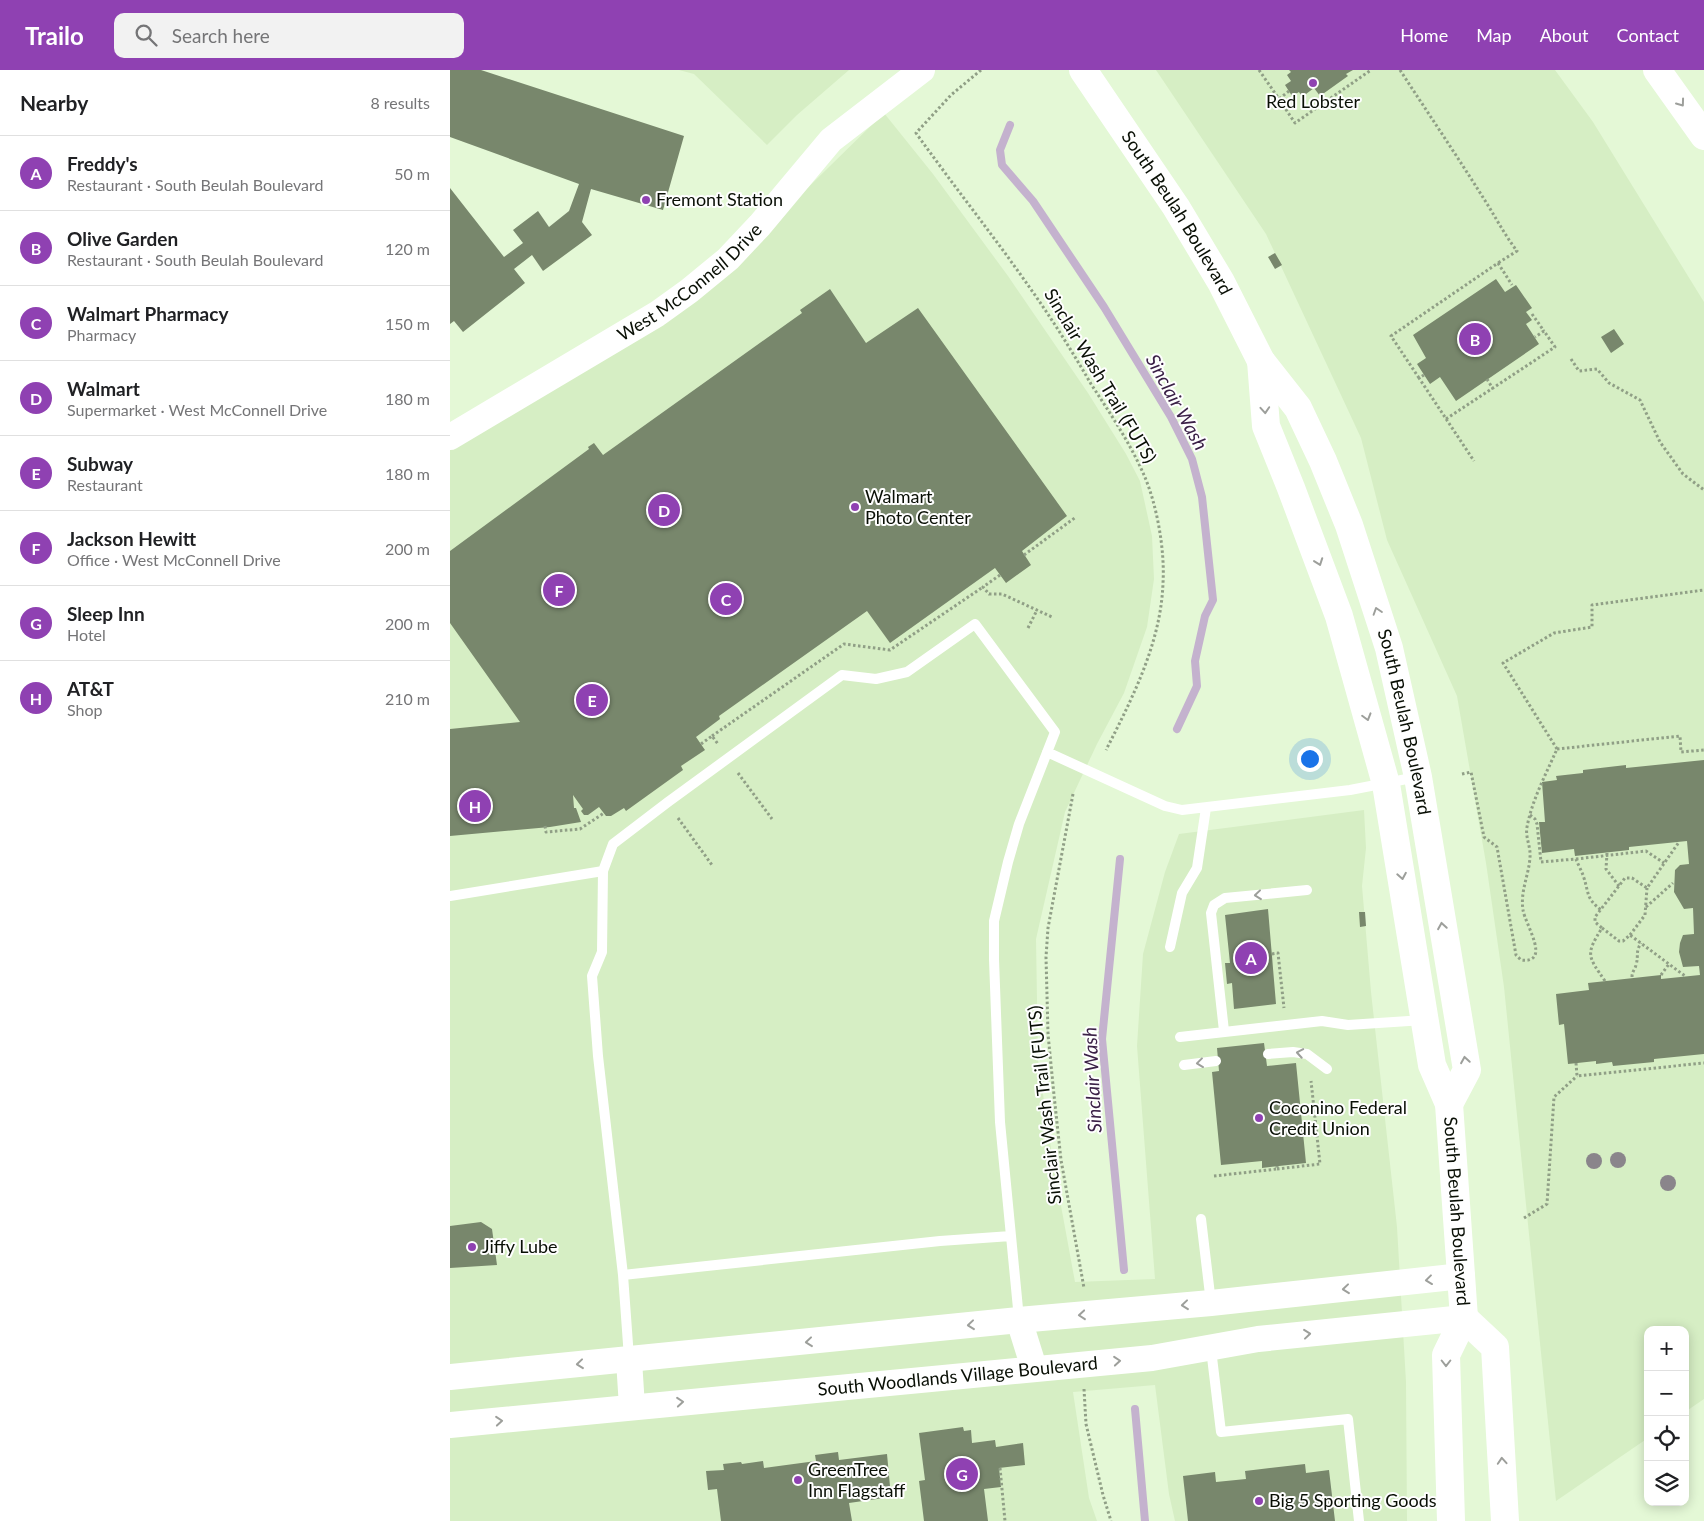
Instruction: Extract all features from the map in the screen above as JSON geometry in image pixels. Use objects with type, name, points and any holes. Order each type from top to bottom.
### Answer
[{"type":"main road","name":"South Beulah Boulevard","points":[[1083,70],[1176,207],[1221,282],[1261,361],[1298,408],[1323,461],[1349,525],[1390,648],[1418,777],[1467,1070],[1449,1104]]},
{"type":"main road","points":[[1657,70],[1704,136]]},
{"type":"main road","name":"South Beulah Boulevard","points":[[1261,361],[1266,426],[1339,616],[1386,784],[1432,1065],[1449,1104],[1464,1318],[1446,1355],[1451,1521]]},
{"type":"main road","name":"South Beulah Boulevard","points":[[1464,1318],[1495,1347],[1505,1521]]},
{"type":"street","name":"West McConnell Drive","points":[[450,437],[657,314],[689,291],[728,259],[760,225],[831,140],[922,70]]},
{"type":"street","points":[[450,1377],[1019,1320],[1211,1303],[1462,1276]]},
{"type":"street","name":"South Woodlands Village Boulevard","points":[[450,1425],[1152,1358],[1258,1339],[1464,1318]]},
{"type":"street","points":[[1019,1320],[1034,1368]]},
{"type":"street","points":[[629,1360],[632,1407]]},
{"type":"lane","points":[[629,1360],[623,1275],[598,1056],[592,976],[602,952],[603,871],[613,844],[842,675],[876,678],[907,672],[975,624],[1055,732],[1019,824],[994,920],[1000,1113],[1019,1320]]},
{"type":"lane","points":[[1047,752],[1165,806],[1182,810],[1350,790],[1418,777]]},
{"type":"lane","points":[[1170,947],[1182,893],[1197,868],[1206,808]]},
{"type":"lane","points":[[450,896],[603,871]]},
{"type":"lane","points":[[1224,1031],[1211,913],[1214,906],[1225,898],[1307,890]]},
{"type":"lane","points":[[1180,1037],[1322,1021],[1348,1025],[1425,1020]]},
{"type":"lane","points":[[1268,1054],[1293,1052],[1307,1054],[1327,1069]]},
{"type":"lane","points":[[1184,1065],[1216,1061]]},
{"type":"lane","points":[[1201,1219],[1211,1303]]},
{"type":"lane","points":[[623,1275],[940,1241],[1010,1236]]},
{"type":"lane","points":[[1211,1348],[1222,1432],[1348,1419],[1359,1521]]},
{"type":"path","name":"Sinclair Wash Trail (FUTS)","points":[[981,70],[952,95],[916,133],[1030,288],[1075,357],[1134,453],[1145,477],[1154,505],[1161,545],[1164,582],[1159,616],[1152,646],[1132,698],[1106,750]]},
{"type":"path","points":[[1259,70],[1295,123],[1371,70]]},
{"type":"path","points":[[1363,70],[1365,74]]},
{"type":"path","points":[[1400,70],[1441,130],[1502,230],[1517,251],[1391,336],[1474,461]]},
{"type":"path","points":[[1279,99],[1289,91]]},
{"type":"path","points":[[1498,263],[1512,285]]},
{"type":"path","points":[[1446,420],[1555,347],[1532,314]]},
{"type":"path","points":[[1535,337],[1544,331]]},
{"type":"path","points":[[1571,359],[1580,371],[1597,369],[1609,383],[1640,400],[1660,442],[1683,474],[1704,490]]},
{"type":"path","points":[[1419,378],[1424,375]]},
{"type":"path","points":[[1487,379],[1493,388]]},
{"type":"path","points":[[1024,555],[1076,517]]},
{"type":"path","points":[[1000,575],[984,587],[989,594],[1002,594],[1052,616]]},
{"type":"path","points":[[1557,749],[1503,663],[1554,633],[1592,627],[1592,605],[1704,590]]},
{"type":"path","points":[[1028,628],[1037,610]]},
{"type":"path","points":[[701,744],[712,736],[720,747]]},
{"type":"path","points":[[1557,749],[1680,736],[1681,752],[1704,750]]},
{"type":"path","points":[[1462,774],[1471,772],[1484,837],[1497,847],[1516,955],[1521,960],[1527,961],[1533,959],[1536,954],[1536,946],[1523,911],[1524,886],[1530,856],[1526,829],[1541,784],[1557,749]]},
{"type":"path","points":[[735,768],[772,819]]},
{"type":"path","name":"Sinclair Wash Trail (FUTS)","points":[[1073,794],[1048,928],[1046,957],[1048,1034],[1061,1160],[1085,1293]]},
{"type":"path","points":[[545,826],[546,832],[580,829],[604,813]]},
{"type":"path","points":[[1530,815],[1537,824],[1541,862],[1646,851],[1664,863]]},
{"type":"path","points":[[678,818],[712,865]]},
{"type":"path","points":[[1647,888],[1632,878],[1625,878],[1595,917],[1595,922],[1620,941],[1623,941],[1645,915],[1647,888],[1679,842]]},
{"type":"path","points":[[1607,854],[1606,869],[1619,886]]},
{"type":"path","points":[[1576,859],[1584,878],[1588,896],[1592,903],[1601,910]]},
{"type":"path","points":[[1645,908],[1674,883]]},
{"type":"path","points":[[1602,928],[1592,943],[1590,954],[1592,963],[1605,981]]},
{"type":"path","points":[[1629,935],[1685,976]]},
{"type":"path","points":[[1632,977],[1637,962],[1637,951],[1641,943]]},
{"type":"path","points":[[1272,954],[1278,953],[1284,1008]]},
{"type":"path","points":[[1661,975],[1669,964]]},
{"type":"path","points":[[1576,1063],[1577,1076]]},
{"type":"path","points":[[1524,1218],[1547,1204],[1554,1097],[1577,1076],[1704,1063]]},
{"type":"path","points":[[1214,1176],[1320,1164],[1311,1079]]},
{"type":"path","points":[[1084,1384],[1086,1424],[1111,1521]]},
{"type":"path","points":[[1000,1468],[1005,1521]]},
{"type":"shaded area","points":[[679,70],[849,70],[797,115],[767,145],[694,74]]},
{"type":"shaded area","points":[[1156,70],[1555,70],[1593,122],[1704,302],[1704,1399],[1689,1409],[1689,1326],[1644,1326],[1644,1441],[1556,1501],[1504,987],[1486,863],[1457,696],[1387,540],[1361,438],[1266,234]]},
{"type":"shaded area","points":[[884,113],[933,174],[1008,276],[1088,393],[1126,454],[1140,481],[1152,536],[1154,579],[1147,627],[1124,693],[1097,744],[1065,812],[1036,939],[1038,1060],[1053,1162],[1075,1282],[1155,1279],[1137,1046],[1143,954],[1165,872],[1179,834],[1364,810],[1366,848],[1362,886],[1371,992],[1397,1227],[1406,1382],[1407,1521],[1175,1521],[1169,1494],[1155,1385],[1073,1392],[1089,1498],[1097,1521],[450,1521],[450,446],[721,273]]},
{"type":"building","name":"Fremont Station","points":[[450,70],[481,70],[684,136],[663,210],[591,189],[582,222],[592,235],[543,271],[532,255],[514,269],[525,283],[463,332],[454,321],[450,324],[450,188],[504,257],[523,243],[513,230],[538,211],[549,227],[569,211],[579,184],[450,137]]},
{"type":"building","name":"Red Lobster","points":[[1289,70],[1353,70],[1346,74],[1348,76],[1320,96],[1314,88],[1302,97],[1299,92],[1292,96],[1285,85],[1291,81],[1287,75],[1291,72]]},
{"type":"building","points":[[1275,253],[1282,265],[1275,269],[1268,257]]},
{"type":"building","points":[[1496,279],[1505,292],[1516,285],[1532,308],[1526,312],[1532,320],[1526,324],[1539,344],[1456,401],[1440,377],[1430,384],[1417,364],[1426,358],[1413,335]]},
{"type":"building","points":[[830,289],[866,343],[918,308],[1067,516],[1022,551],[1031,565],[1006,583],[995,568],[890,643],[867,611],[719,716],[720,719],[696,737],[705,750],[681,766],[683,770],[626,811],[624,808],[611,816],[606,816],[599,807],[588,815],[584,815],[581,811],[583,809],[573,795],[574,808],[576,808],[581,822],[550,827],[450,836],[450,729],[520,722],[450,623],[450,551],[589,449],[588,447],[594,443],[603,455],[802,313],[800,310]]},
{"type":"building","points":[[1614,329],[1624,344],[1611,353],[1601,337]]},
{"type":"building","points":[[1704,760],[1704,1054],[1654,1059],[1654,1062],[1613,1066],[1612,1062],[1596,1064],[1596,1061],[1568,1064],[1564,1024],[1559,1025],[1556,994],[1589,990],[1588,983],[1661,975],[1661,979],[1700,975],[1699,966],[1683,967],[1679,952],[1683,935],[1694,934],[1693,908],[1684,909],[1674,892],[1675,870],[1680,865],[1689,864],[1687,841],[1629,847],[1629,850],[1575,856],[1574,849],[1542,853],[1539,822],[1545,822],[1542,782],[1557,780],[1556,776],[1583,773],[1583,770],[1626,765],[1626,768]]},
{"type":"building","points":[[1268,909],[1276,1004],[1234,1009],[1232,983],[1227,984],[1225,963],[1230,963],[1225,915]]},
{"type":"building","points":[[1359,912],[1365,912],[1366,926],[1360,927]]},
{"type":"building","name":"Coconino Federal Credit Union","points":[[1264,1043],[1267,1066],[1296,1063],[1306,1163],[1262,1168],[1262,1161],[1221,1165],[1212,1072],[1219,1071],[1217,1048]]},
{"type":"building","name":"Jiffy Lube","points":[[481,1222],[492,1229],[497,1265],[450,1268],[450,1226]]},
{"type":"building","points":[[963,1427],[964,1431],[971,1430],[972,1443],[995,1440],[996,1447],[1023,1443],[1025,1465],[999,1468],[1001,1487],[984,1489],[988,1521],[924,1521],[919,1481],[925,1480],[919,1433]]},
{"type":"building","name":"GreenTree Inn Flagstaff","points":[[838,1452],[839,1460],[887,1454],[891,1497],[849,1503],[852,1521],[721,1521],[717,1489],[708,1490],[706,1471],[724,1470],[723,1464],[741,1462],[742,1464],[763,1461],[764,1468],[816,1461],[815,1455]]},
{"type":"building","name":"Big 5 Sporting Goods","points":[[1305,1464],[1306,1473],[1329,1470],[1335,1521],[1188,1521],[1183,1476],[1215,1472],[1216,1482],[1246,1479],[1245,1471]]},
{"type":"waterway","name":"Sinclair Wash","points":[[1010,125],[1000,150],[1002,165],[1033,201],[1104,307],[1171,417],[1192,459],[1202,497],[1213,600],[1205,616],[1195,661],[1197,686],[1177,729]]},
{"type":"waterway","name":"Sinclair Wash","points":[[1120,859],[1102,1039],[1124,1270]]},
{"type":"waterway","name":"Sinclair Wash","points":[[1135,1409],[1145,1521]]},
{"type":"place","name":"Red Lobster","points":[[1313,83]]},
{"type":"place","name":"Fremont Station","points":[[646,200]]},
{"type":"place","name":"Olive Garden","points":[[1475,339]]},
{"type":"place","name":"Walmart Photo Center","points":[[855,507]]},
{"type":"place","name":"Walmart","points":[[664,510]]},
{"type":"place","name":"Jackson Hewitt","points":[[559,590]]},
{"type":"place","name":"Walmart Pharmacy","points":[[726,599]]},
{"type":"place","name":"Subway","points":[[592,700]]},
{"type":"place","name":"AT&T","points":[[475,806]]},
{"type":"place","name":"Freddy's","points":[[1251,958]]},
{"type":"place","name":"Coconino Federal Credit Union","points":[[1259,1118]]},
{"type":"place","name":"Jiffy Lube","points":[[472,1247]]},
{"type":"place","name":"Sleep Inn","points":[[962,1474]]},
{"type":"place","name":"GreenTree Inn Flagstaff","points":[[798,1480]]},
{"type":"place","name":"Big 5 Sporting Goods","points":[[1259,1501]]}]
